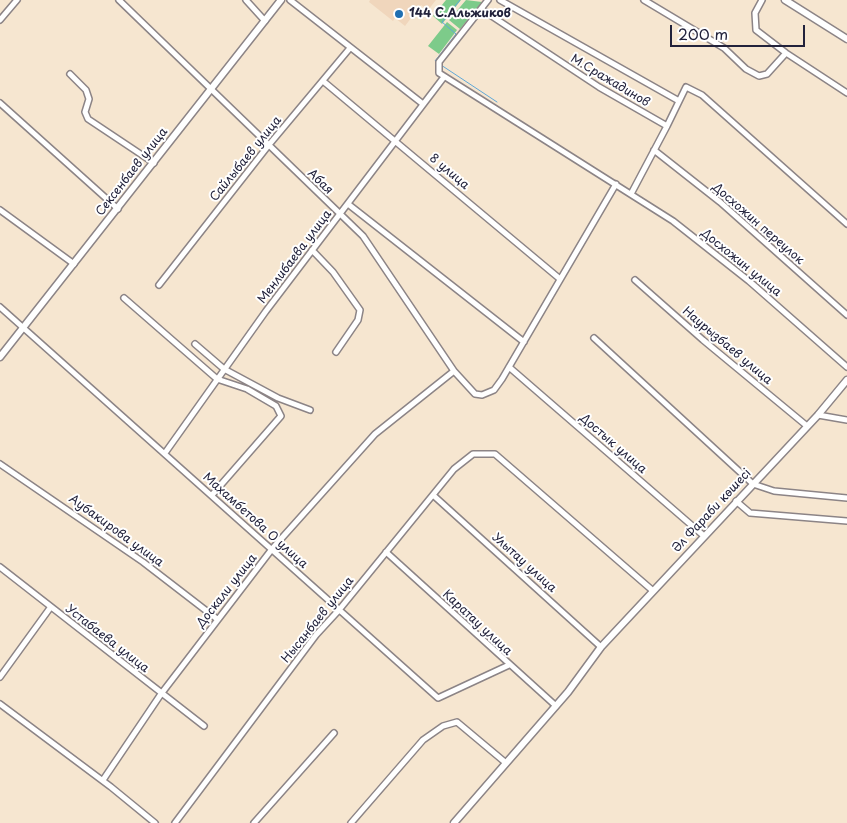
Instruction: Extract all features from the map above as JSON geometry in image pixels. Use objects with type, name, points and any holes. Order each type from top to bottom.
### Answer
[{"type":"street","points":[[0,20],[17,0]]},
{"type":"street","name":"Абая","points":[[119,0],[339,215],[363,236],[454,371],[475,394],[482,396],[494,390],[509,367]]},
{"type":"street","points":[[246,0],[265,20]]},
{"type":"street","name":"Сексенбаев улица","points":[[0,357],[118,209],[280,0]]},
{"type":"street","points":[[290,0],[424,104]]},
{"type":"street","points":[[444,77],[438,70],[439,62],[488,0]]},
{"type":"street","points":[[500,0],[679,101]]},
{"type":"street","points":[[644,0],[724,48],[746,69],[759,76],[767,74],[786,54]]},
{"type":"street","points":[[762,0],[755,13],[756,30],[786,54],[847,93]]},
{"type":"street","points":[[785,0],[847,39]]},
{"type":"street","name":"М.Сражадинов","points":[[481,9],[570,70],[667,126]]},
{"type":"street","name":"Сайлыбаев улица","points":[[159,285],[268,146],[350,48]]},
{"type":"street","points":[[70,74],[86,90],[89,99],[85,112],[88,119],[154,163]]},
{"type":"street","name":"Менлибаева улица","points":[[165,453],[312,250],[444,77]]},
{"type":"street","name":"Досхожин улица","points":[[444,77],[673,221],[735,270],[847,367]]},
{"type":"street","name":"8 улица","points":[[323,81],[396,140],[560,279]]},
{"type":"street","points":[[631,194],[686,87],[702,95],[847,224]]},
{"type":"street","points":[[0,103],[118,209]]},
{"type":"street","name":"Досхожин переулок","points":[[654,150],[720,202],[847,315]]},
{"type":"street","points":[[509,367],[616,184]]},
{"type":"street","points":[[348,204],[524,342]]},
{"type":"street","points":[[0,210],[74,264]]},
{"type":"street","points":[[312,250],[333,272],[360,310],[358,320],[336,352]]},
{"type":"street","name":"Наурызбаев улица","points":[[635,280],[703,340],[807,426]]},
{"type":"street","points":[[124,298],[217,379],[255,393],[276,406],[281,416],[212,495]]},
{"type":"street","name":"Махамбетова О улица","points":[[0,307],[438,698],[509,665]]},
{"type":"street","points":[[594,338],[753,484],[774,491],[847,498]]},
{"type":"street","points":[[195,344],[224,370],[278,398],[310,410]]},
{"type":"street","name":"Достык улица","points":[[509,367],[704,536]]},
{"type":"street","name":"Доскали улица","points":[[103,780],[161,694],[272,549],[374,434],[454,371]]},
{"type":"street","name":"Әл Фараби көшесі","points":[[556,706],[601,647],[652,590],[818,415],[847,380]]},
{"type":"street","points":[[818,415],[847,420]]},
{"type":"street","name":"Нысанбаев улица","points":[[175,823],[316,635],[339,610],[454,469],[473,454],[495,454],[652,590]]},
{"type":"street","name":"Аубакирова улица","points":[[0,464],[143,562],[218,619]]},
{"type":"street","name":"Улытау улица","points":[[433,494],[601,647]]},
{"type":"street","points":[[736,501],[750,513],[847,521]]},
{"type":"street","name":"Каратау улица","points":[[386,552],[556,706]]},
{"type":"street","name":"Устабаева улица","points":[[0,567],[50,608],[204,726]]},
{"type":"street","points":[[0,677],[50,608]]},
{"type":"street","points":[[0,704],[103,780],[152,822]]},
{"type":"street","points":[[454,823],[556,706]]},
{"type":"street","points":[[351,823],[423,740],[443,726],[457,722],[506,763]]},
{"type":"street","points":[[254,823],[334,733]]},
{"type":"shaded area","name":"144 С.Альжиков","points":[[370,0],[436,0],[428,10],[421,5],[405,26],[395,18],[393,21],[369,2]]},
{"type":"green space","points":[[446,0],[461,0],[442,24],[433,16]]},
{"type":"green space","points":[[466,0],[482,2],[460,29],[449,20]]},
{"type":"green space","points":[[447,22],[457,30],[439,54],[428,46]]},
{"type":"waterway","points":[[437,62],[435,61],[456,34],[442,22],[460,0]]},
{"type":"waterway","points":[[441,65],[497,102]]},
{"type":"place","name":"144 С.Альжиков","points":[[399,14]]}]
